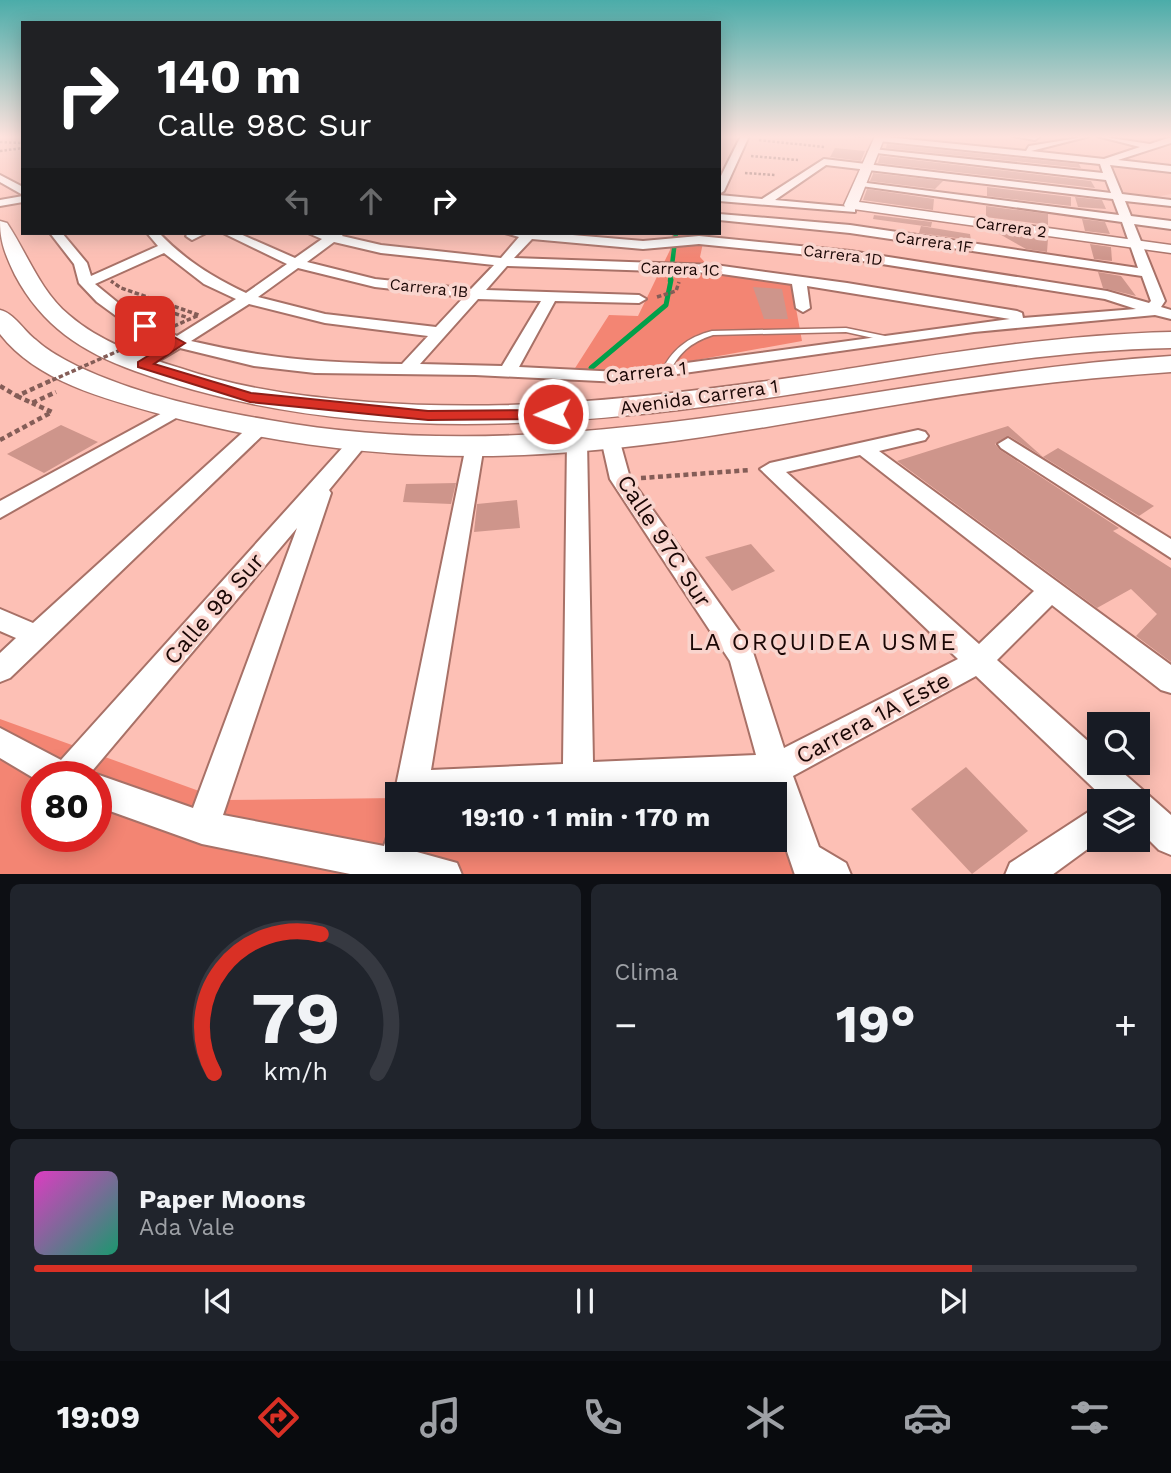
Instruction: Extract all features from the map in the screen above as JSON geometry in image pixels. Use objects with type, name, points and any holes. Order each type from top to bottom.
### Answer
[{"type":"highway","name":"Avenida Carrera 1","points":[[0,226],[57,319],[81,337],[143,365],[208,387],[287,403],[428,416],[541,415],[699,398],[961,358],[1107,342],[1171,340]]},
{"type":"highway","points":[[1107,342],[1163,316]]},
{"type":"highway","name":"Avenida Carrera 1","points":[[0,317],[19,341],[47,360],[107,387],[177,410],[259,428],[360,440],[474,445],[611,439],[729,424],[1068,371],[1171,364]]},
{"type":"street","points":[[851,208],[863,177]]},
{"type":"street","points":[[949,177],[1171,203]]},
{"type":"street","points":[[1111,177],[1163,316]]},
{"type":"street","points":[[0,178],[21,191]]},
{"type":"street","points":[[764,202],[800,178]]},
{"type":"street","points":[[859,185],[1171,225]]},
{"type":"street","name":"Carrera 2","points":[[721,198],[851,208],[1171,249]]},
{"type":"street","points":[[0,203],[21,199]]},
{"type":"street","name":"Carrera 1F","points":[[721,217],[850,229],[1147,273]]},
{"type":"street","name":"Carrera 1","points":[[58,235],[80,263],[86,283],[128,318],[178,343],[254,361],[315,368],[508,371],[593,378],[665,373],[887,339],[1044,321],[1129,316],[1150,312],[1163,316]]},
{"type":"street","points":[[154,235],[164,248],[199,274],[275,308],[330,320],[440,332]]},
{"type":"street","name":"Carrera 1B","points":[[232,235],[252,247],[294,263],[355,278],[435,291],[639,299]]},
{"type":"street","points":[[143,365],[248,298],[335,235]]},
{"type":"street","name":"Carrera 1C","points":[[335,235],[381,249],[504,262],[715,269],[1044,321]]},
{"type":"street","points":[[406,370],[528,235]]},
{"type":"street","name":"Carrera 1D","points":[[549,235],[643,245],[693,238],[850,255],[1107,295],[1163,316],[1171,315]]},
{"type":"street","points":[[680,269],[693,238]]},
{"type":"street","points":[[86,283],[164,248]]},
{"type":"street","points":[[799,281],[803,309]]},
{"type":"street","points":[[508,371],[551,296]]},
{"type":"street","points":[[0,511],[177,410]]},
{"type":"street","points":[[0,670],[259,428]]},
{"type":"street","points":[[770,469],[918,436]]},
{"type":"street","name":"Calle 97C Sur","points":[[611,439],[620,479],[742,657],[775,769],[818,869]]},
{"type":"street","name":"Calle 98 Sur","points":[[81,761],[360,440]]},
{"type":"street","points":[[577,441],[578,777]]},
{"type":"street","points":[[1008,444],[1171,550]]},
{"type":"street","points":[[413,782],[474,445]]},
{"type":"street","points":[[863,448],[1171,681]]},
{"type":"street","points":[[770,469],[1118,789]]},
{"type":"street","points":[[202,828],[324,482]]},
{"type":"street","name":"Carrera 1A Este","points":[[514,782],[775,769],[979,661],[1051,590]]},
{"type":"street","points":[[0,620],[36,636]]},
{"type":"street","points":[[0,742],[33,761]]},
{"type":"street","points":[[112,796],[202,828],[397,859],[445,874]]},
{"type":"street","points":[[1150,819],[1171,838]]},
{"type":"street","points":[[1022,874],[1087,829]]},
{"type":"lane","points":[[665,373],[671,356],[696,337],[712,333],[846,330],[887,339]]},
{"type":"path","points":[[787,177],[800,178]]},
{"type":"path","points":[[18,396],[199,315],[121,288],[111,281]]},
{"type":"path","points":[[656,298],[670,295]]},
{"type":"path","points":[[154,307],[186,317]]},
{"type":"path","points":[[0,386],[52,412],[0,440]]},
{"type":"path","points":[[32,403],[63,388]]},
{"type":"path","points":[[620,479],[770,469]]},
{"type":"shaded area","points":[[1117,177],[1171,177],[1171,194],[1151,198],[1125,195]]},
{"type":"shaded area","points":[[672,235],[687,235],[697,243],[703,243],[700,257],[712,270],[791,281],[802,341],[625,373],[570,376],[609,315],[638,316],[670,250]]},
{"type":"shaded area","points":[[0,719],[224,800],[385,798],[385,852],[787,852],[787,847],[798,874],[0,874]]},
{"type":"building","points":[[872,177],[906,177],[943,181],[935,189],[870,181]]},
{"type":"building","points":[[998,177],[1055,177],[1091,181],[1095,188]]},
{"type":"building","points":[[987,187],[1071,197],[1071,206],[987,196]]},
{"type":"building","points":[[867,189],[934,199],[933,210],[863,200]]},
{"type":"building","points":[[1075,197],[1102,200],[1106,209],[1078,207]]},
{"type":"building","points":[[986,206],[1048,214],[1048,225],[986,217]]},
{"type":"building","points":[[874,215],[932,222],[931,227],[873,219]]},
{"type":"building","points":[[1082,219],[1105,222],[1110,234],[1085,231]]},
{"type":"building","points":[[921,226],[970,234],[971,240],[919,233]]},
{"type":"building","points":[[994,231],[1048,239],[1047,252],[1026,249]]},
{"type":"building","points":[[1090,244],[1111,247],[1112,261],[1094,259]]},
{"type":"building","points":[[1098,272],[1121,276],[1136,296],[1103,288]]},
{"type":"building","points":[[753,287],[782,289],[788,319],[764,319]]},
{"type":"building","points":[[61,425],[98,442],[44,473],[7,454]]},
{"type":"building","points":[[1008,426],[1043,457],[1009,436],[995,444],[1000,450],[1119,528],[1113,531],[1171,568],[1171,662],[1136,636],[1157,614],[1131,589],[1097,608],[897,461]]},
{"type":"building","points":[[1058,448],[1154,506],[1139,516],[1043,457]]},
{"type":"building","points":[[456,483],[451,504],[403,502],[406,484]]},
{"type":"building","points":[[517,500],[520,528],[474,532],[477,504]]},
{"type":"building","points":[[751,544],[775,571],[732,591],[705,557]]},
{"type":"building","points":[[966,767],[1028,831],[972,874],[911,809]]},
{"type":"waterway","points":[[670,281],[676,235]]},
{"type":"waterway","points":[[591,368],[666,305],[671,280]]},
{"type":"district","name":"LA ORQUIDEA USME","points":[[823,642]]},
{"type":"route","points":[[145,326],[178,343],[143,365],[250,398],[428,416],[553,414]]}]
